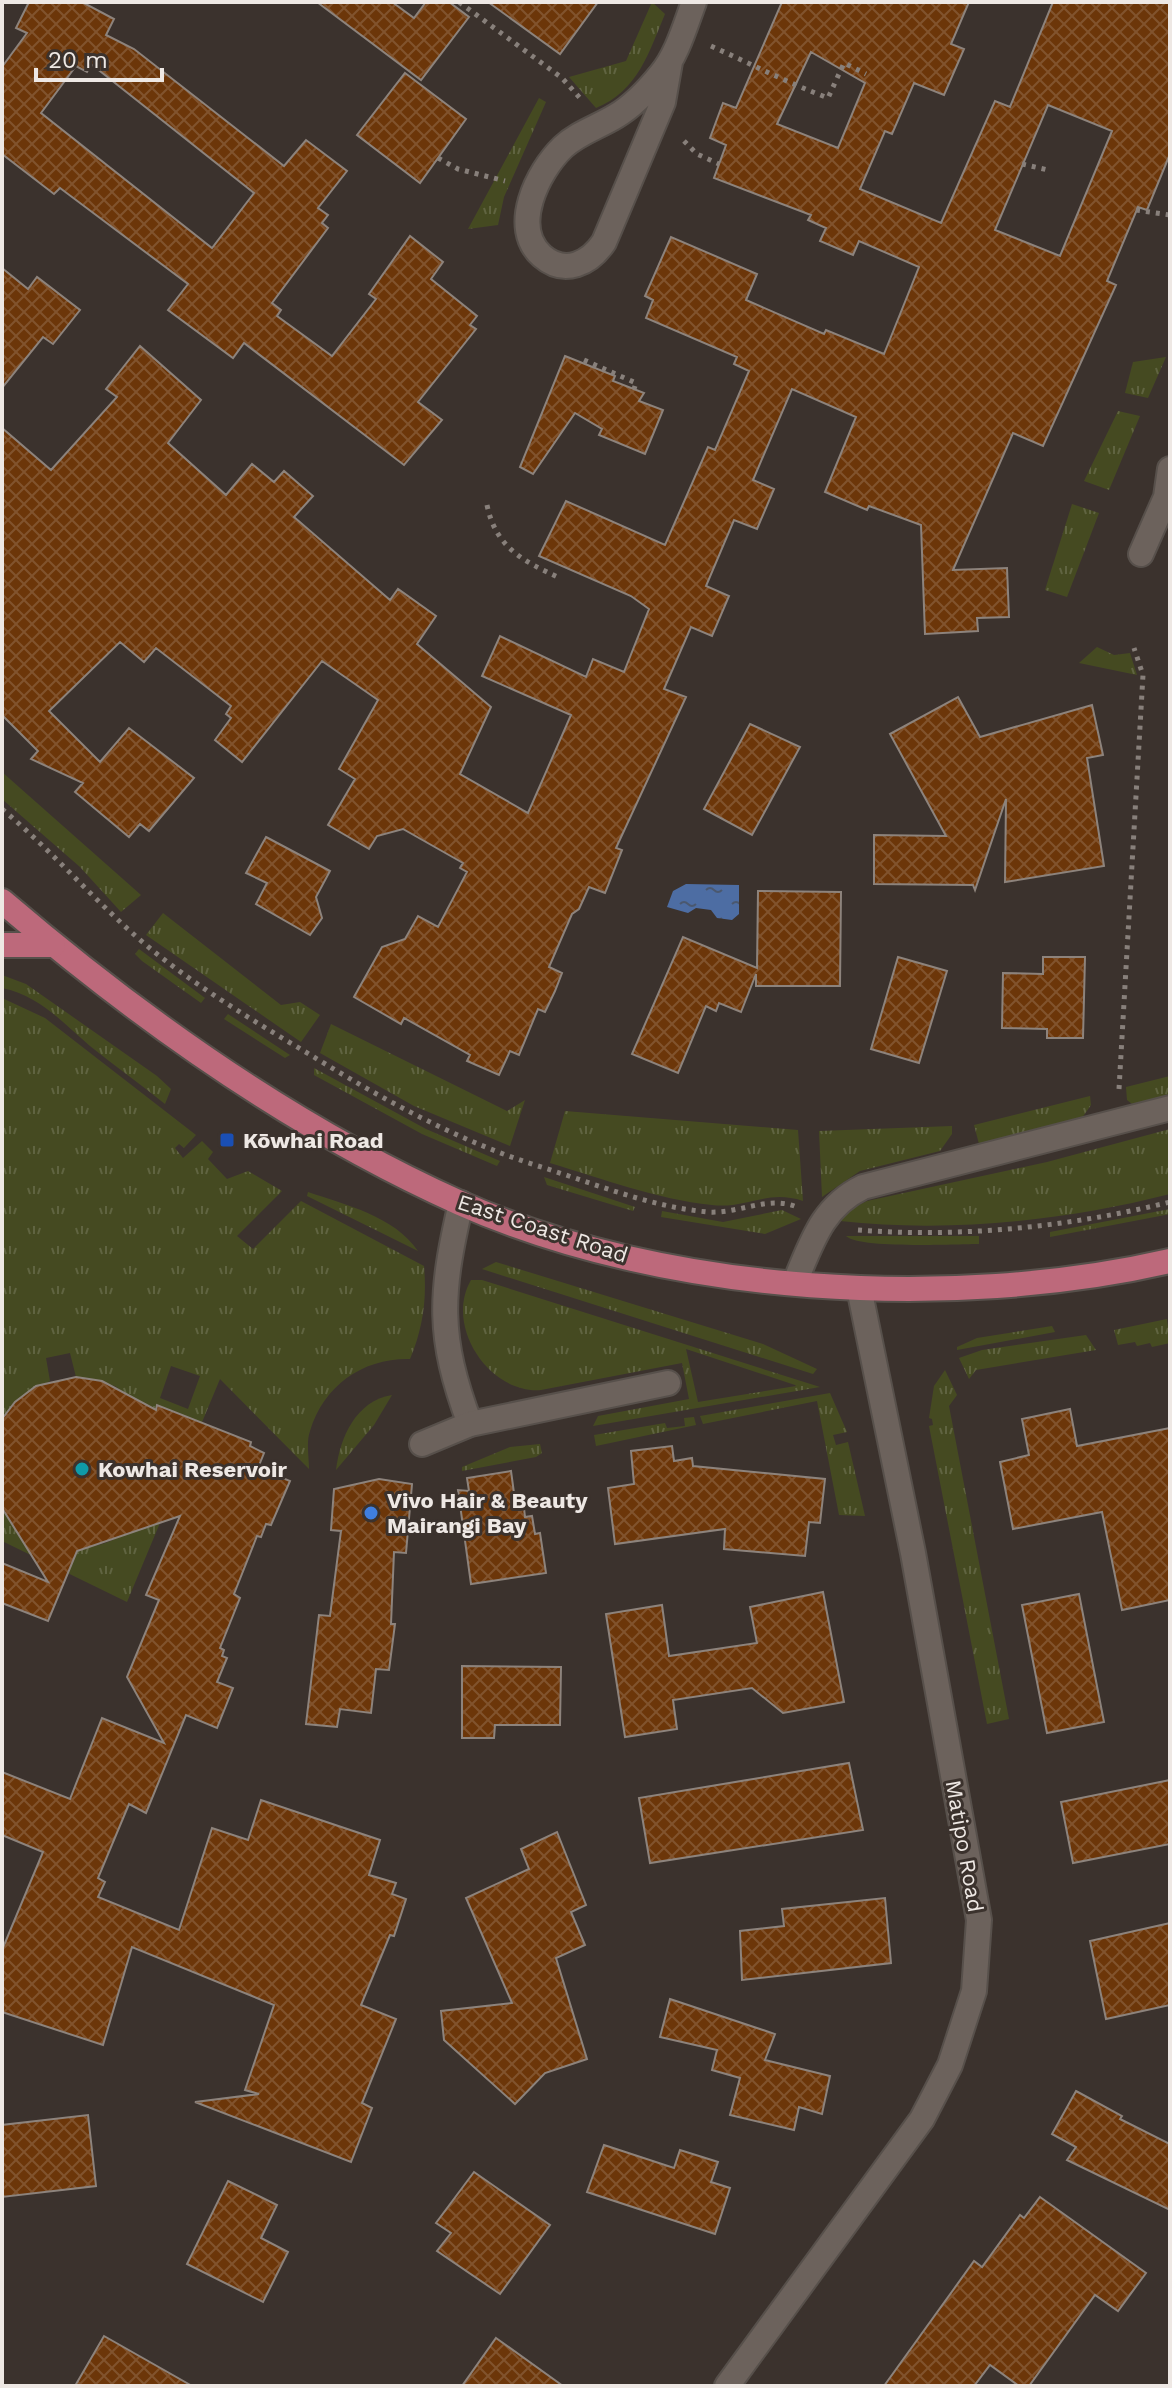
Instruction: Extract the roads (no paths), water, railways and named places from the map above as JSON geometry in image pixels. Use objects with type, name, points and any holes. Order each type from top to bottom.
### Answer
[{"type":"main road","name":"East Coast Road","points":[[2,901],[53,945],[195,1051],[275,1104],[461,1203],[613,1253],[679,1267],[795,1282],[859,1288],[956,1290],[1040,1285],[1170,1261]]},
{"type":"main road","points":[[2,945],[53,945]]},
{"type":"street","points":[[670,62],[625,110],[571,140],[551,162],[527,219],[531,241],[545,259],[558,265],[576,265],[587,261],[604,242],[663,102],[670,62],[694,2]]},
{"type":"street","points":[[1141,554],[1166,497],[1170,469]]},
{"type":"street","points":[[795,1282],[820,1222],[850,1193],[875,1182],[1170,1108]]},
{"type":"street","points":[[461,1203],[447,1265],[445,1336],[448,1360],[470,1424]]},
{"type":"street","name":"Matipo Road","points":[[727,2386],[922,2119],[950,2065],[974,1991],[979,1920],[913,1553],[859,1288]]},
{"type":"street","points":[[422,1444],[470,1424],[668,1383]]},
{"type":"water","points":[[686,884],[739,885],[739,914],[732,920],[717,918],[711,910],[696,908],[688,913],[667,907],[673,891]]},
{"type":"place","name":"Kōwhai Road","points":[[227,1140]]},
{"type":"place","name":"Kowhai Reservoir","points":[[82,1469]]},
{"type":"place","name":"Vivo Hair & Beauty Mairangi Bay","points":[[371,1513]]}]
